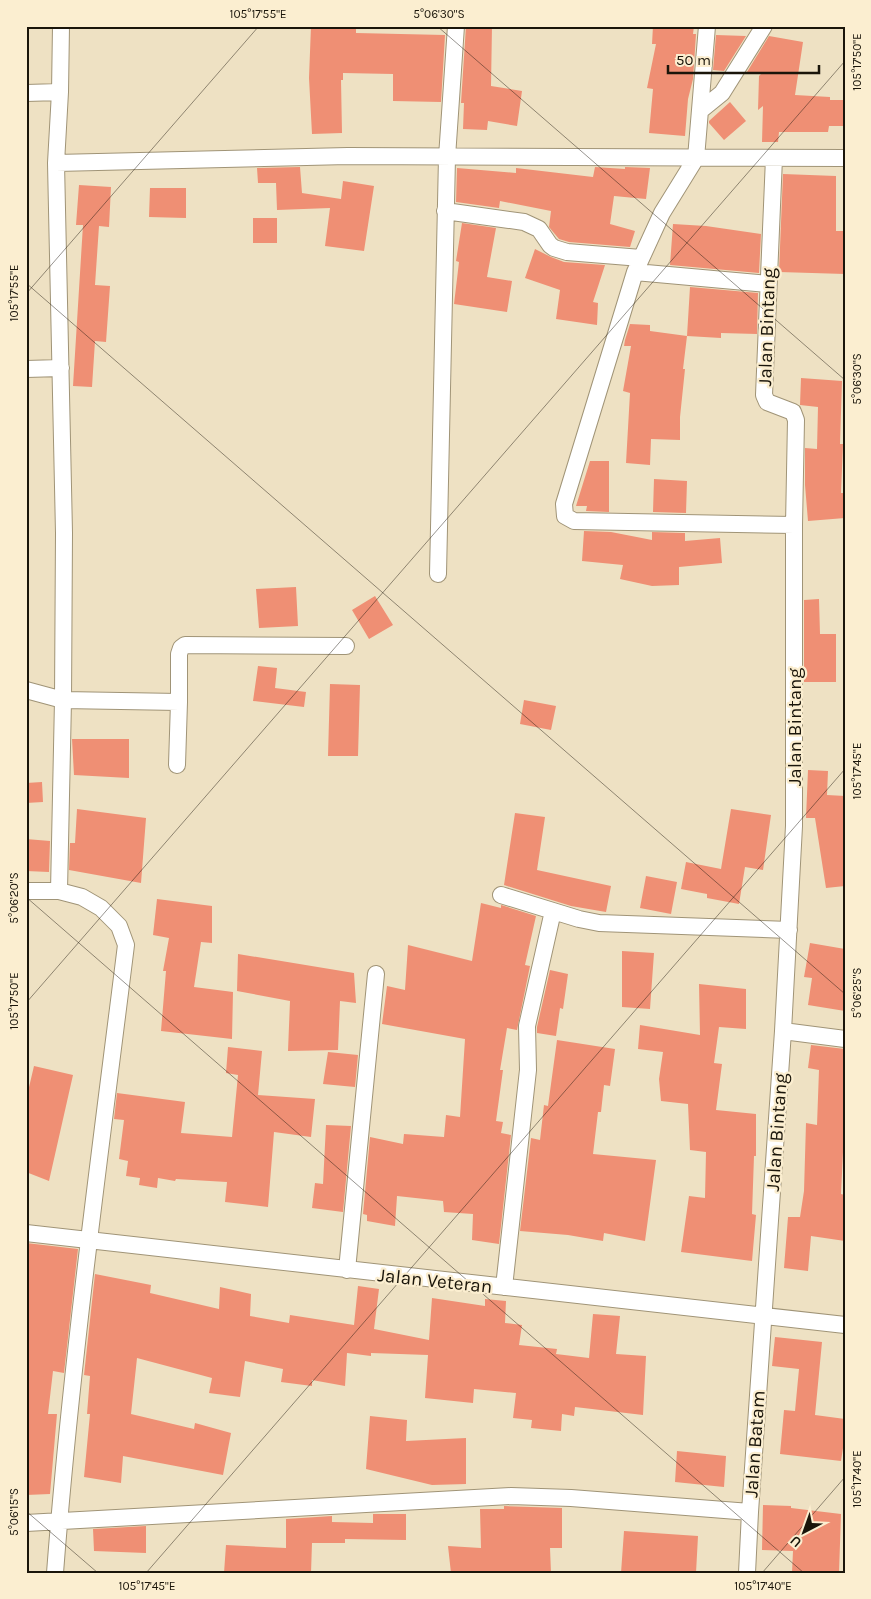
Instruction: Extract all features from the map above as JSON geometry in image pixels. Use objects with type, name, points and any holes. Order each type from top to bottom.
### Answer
[{"type":"street","points":[[59,890],[64,533],[56,163],[61,26]]},
{"type":"street","points":[[438,574],[445,211],[456,26]]},
{"type":"street","points":[[707,26],[696,158],[674,192],[638,265],[564,504],[565,516],[574,521],[794,525]]},
{"type":"street","points":[[701,110],[722,93],[764,26]]},
{"type":"street","points":[[26,93],[60,92]]},
{"type":"street","points":[[56,163],[348,156],[845,158]]},
{"type":"street","name":"Jalan Bintang","points":[[764,1315],[783,1032],[794,826],[795,416],[788,409],[767,402],[764,395],[774,158]]},
{"type":"street","points":[[445,211],[524,222],[539,229],[550,245],[567,252],[638,265],[768,284]]},
{"type":"street","points":[[26,369],[61,368]]},
{"type":"street","points":[[178,764],[179,654],[181,648],[185,645],[346,646]]},
{"type":"street","points":[[26,690],[63,700],[179,702]]},
{"type":"street","points":[[26,891],[59,890],[82,897],[102,908],[119,926],[126,945],[89,1240],[55,1573]]},
{"type":"street","points":[[501,895],[579,919],[599,923],[789,930]]},
{"type":"street","points":[[504,1287],[528,1070],[527,1026],[553,911]]},
{"type":"street","points":[[347,1270],[376,974]]},
{"type":"street","points":[[783,1032],[845,1039]]},
{"type":"street","name":"Jalan Veteran","points":[[26,1233],[845,1325]]},
{"type":"street","name":"Jalan Batam","points":[[747,1573],[764,1315]]},
{"type":"street","points":[[26,1523],[511,1496],[571,1498],[750,1512]]},
{"type":"building","points":[[311,26],[356,26],[356,33],[445,35],[441,102],[393,101],[393,74],[343,73],[343,80],[341,80],[342,133],[312,134],[309,78]]},
{"type":"building","points":[[466,26],[492,26],[491,86],[522,91],[517,126],[488,121],[487,130],[463,129],[464,103],[461,103]]},
{"type":"building","points":[[653,26],[694,26],[693,34],[696,34],[693,79],[688,99],[685,136],[649,133],[653,89],[647,88],[656,44],[652,44]]},
{"type":"building","points":[[716,35],[746,36],[724,71],[713,70]]},
{"type":"building","points":[[769,36],[803,42],[795,95],[845,100],[845,126],[829,126],[828,132],[779,132],[778,142],[762,142],[763,106],[758,110],[759,76],[763,72],[747,72]]},
{"type":"building","points":[[730,102],[746,121],[724,140],[709,121]]},
{"type":"building","points":[[300,167],[302,193],[341,199],[343,181],[374,186],[364,251],[325,246],[330,208],[277,210],[276,183],[258,183],[257,168]]},
{"type":"building","points":[[595,167],[650,168],[646,199],[614,196],[610,224],[635,231],[630,247],[569,242],[559,239],[549,227],[551,211],[500,201],[499,208],[456,202],[457,168],[516,173],[516,168],[593,177]]},
{"type":"building","points":[[783,174],[836,176],[836,231],[845,231],[845,274],[779,272]]},
{"type":"building","points":[[79,185],[111,187],[109,227],[99,226],[95,285],[110,286],[106,342],[95,341],[92,387],[73,386],[83,225],[76,225]]},
{"type":"building","points":[[150,188],[186,188],[186,218],[149,217]]},
{"type":"building","points":[[253,218],[277,218],[277,243],[253,243]]},
{"type":"building","points":[[462,223],[496,228],[487,277],[512,281],[507,312],[454,304],[459,262],[456,261]]},
{"type":"building","points":[[673,224],[706,226],[761,234],[759,273],[670,265]]},
{"type":"building","points":[[535,249],[564,262],[605,265],[593,302],[598,303],[597,325],[556,319],[560,290],[525,278]]},
{"type":"building","points":[[690,287],[758,293],[757,334],[721,333],[721,338],[687,336]]},
{"type":"building","points":[[630,324],[650,325],[650,331],[687,336],[683,369],[685,369],[680,417],[680,440],[651,439],[650,465],[626,463],[630,393],[623,391],[631,346],[624,346]]},
{"type":"building","points":[[801,378],[842,381],[840,444],[843,444],[841,493],[844,493],[845,518],[808,521],[805,485],[805,448],[817,449],[818,407],[800,405]]},
{"type":"building","points":[[590,461],[609,461],[609,512],[586,511],[587,506],[576,506]]},
{"type":"building","points":[[654,479],[687,481],[686,513],[653,512]]},
{"type":"building","points":[[584,531],[611,532],[652,540],[652,532],[685,533],[685,541],[720,538],[722,563],[679,567],[679,585],[652,586],[620,579],[623,565],[582,561]]},
{"type":"building","points":[[296,587],[298,626],[259,628],[256,589]]},
{"type":"building","points":[[375,596],[393,625],[369,639],[352,610]]},
{"type":"building","points":[[819,599],[820,634],[836,634],[836,682],[804,682],[804,600]]},
{"type":"building","points":[[258,666],[277,668],[275,688],[306,692],[304,707],[253,701]]},
{"type":"building","points":[[330,684],[360,685],[358,756],[328,756]]},
{"type":"building","points":[[524,700],[556,706],[551,730],[520,724]]},
{"type":"building","points":[[72,739],[129,739],[129,778],[74,775]]},
{"type":"building","points":[[808,770],[828,771],[827,795],[845,796],[845,886],[826,888],[815,818],[806,818]]},
{"type":"building","points":[[42,782],[43,802],[26,803],[26,783]]},
{"type":"building","points":[[77,809],[146,818],[141,883],[69,870],[70,843],[75,843]]},
{"type":"building","points":[[731,809],[771,815],[763,870],[745,867],[739,904],[707,898],[707,894],[681,889],[686,862],[721,869]]},
{"type":"building","points":[[515,813],[545,817],[537,870],[611,886],[606,912],[571,906],[504,885]]},
{"type":"building","points":[[26,839],[50,841],[49,872],[26,871]]},
{"type":"building","points":[[646,876],[677,882],[671,914],[640,908]]},
{"type":"building","points":[[157,899],[212,906],[212,943],[201,942],[194,987],[233,992],[232,1039],[161,1031],[166,971],[163,971],[169,938],[153,935]]},
{"type":"building","points":[[481,903],[501,908],[501,905],[536,916],[525,965],[530,966],[517,1030],[507,1028],[500,1070],[503,1070],[496,1121],[503,1122],[501,1133],[511,1135],[499,1244],[472,1240],[473,1214],[444,1212],[443,1201],[397,1196],[395,1226],[367,1221],[367,1215],[363,1214],[370,1137],[403,1144],[404,1134],[444,1137],[446,1115],[460,1117],[465,1039],[382,1024],[387,986],[405,990],[408,945],[472,961]]},
{"type":"building","points":[[810,943],[845,949],[845,1011],[808,1005],[812,978],[804,977]]},
{"type":"building","points":[[622,951],[654,953],[650,1009],[622,1007]]},
{"type":"building","points":[[238,954],[354,973],[356,1003],[340,1001],[338,1050],[288,1051],[290,1001],[237,991]]},
{"type":"building","points":[[550,970],[568,974],[563,1009],[560,1008],[556,1036],[537,1033]]},
{"type":"building","points":[[699,984],[746,989],[746,1029],[719,1027],[714,1063],[722,1064],[716,1110],[756,1114],[756,1156],[754,1156],[752,1214],[756,1215],[752,1261],[681,1252],[689,1196],[705,1198],[706,1152],[690,1150],[688,1104],[661,1101],[659,1079],[663,1052],[638,1049],[640,1025],[700,1035]]},
{"type":"building","points":[[557,1040],[615,1049],[610,1086],[604,1085],[601,1112],[598,1112],[593,1154],[656,1160],[645,1241],[604,1233],[603,1241],[568,1235],[520,1231],[531,1138],[540,1140],[544,1105],[548,1106]]},
{"type":"building","points":[[811,1045],[845,1049],[845,1110],[841,1194],[845,1195],[845,1241],[811,1236],[808,1271],[784,1268],[788,1217],[800,1217],[804,1191],[806,1123],[817,1125],[819,1070],[808,1068]]},
{"type":"building","points":[[228,1047],[262,1051],[258,1095],[315,1099],[311,1137],[274,1132],[268,1207],[225,1202],[227,1182],[176,1179],[175,1181],[158,1178],[157,1188],[139,1185],[140,1178],[126,1176],[128,1161],[119,1159],[124,1120],[114,1119],[117,1093],[185,1102],[181,1133],[232,1137],[238,1075],[226,1073]]},
{"type":"building","points":[[328,1052],[358,1055],[355,1087],[323,1084]]},
{"type":"building","points":[[34,1066],[73,1075],[49,1181],[26,1172],[26,1100]]},
{"type":"building","points":[[326,1125],[351,1126],[343,1212],[312,1208],[315,1183],[323,1184]]},
{"type":"building","points":[[26,1243],[78,1249],[64,1373],[53,1371],[48,1414],[57,1414],[50,1494],[26,1495]]},
{"type":"building","points":[[95,1274],[151,1285],[150,1293],[219,1309],[220,1287],[251,1294],[250,1316],[289,1323],[290,1315],[354,1325],[358,1286],[379,1289],[374,1329],[429,1340],[432,1298],[485,1306],[485,1299],[506,1301],[505,1323],[522,1325],[519,1345],[557,1349],[556,1354],[589,1358],[593,1314],[620,1316],[616,1354],[646,1356],[643,1415],[575,1407],[574,1416],[562,1414],[561,1431],[531,1428],[532,1420],[513,1418],[516,1393],[474,1389],[473,1403],[425,1398],[428,1355],[371,1353],[371,1356],[347,1353],[345,1386],[312,1380],[312,1386],[281,1382],[283,1369],[245,1361],[240,1397],[209,1393],[212,1378],[137,1358],[131,1414],[194,1429],[195,1423],[231,1433],[223,1475],[123,1456],[121,1483],[84,1477],[90,1414],[87,1414],[90,1376],[84,1375]]},
{"type":"building","points":[[775,1337],[822,1342],[815,1415],[845,1419],[845,1435],[841,1461],[780,1454],[784,1410],[795,1411],[799,1369],[772,1366]]},
{"type":"building","points":[[370,1416],[407,1420],[406,1441],[466,1438],[466,1484],[432,1485],[366,1469]]},
{"type":"building","points":[[677,1451],[726,1456],[724,1487],[675,1482]]},
{"type":"building","points":[[763,1505],[791,1506],[791,1508],[841,1514],[839,1573],[792,1573],[793,1551],[762,1550]]},
{"type":"building","points":[[504,1506],[562,1508],[562,1548],[550,1548],[551,1573],[451,1573],[448,1546],[481,1548],[480,1509],[504,1509]]},
{"type":"building","points":[[373,1514],[406,1514],[406,1540],[345,1539],[345,1543],[312,1543],[311,1573],[224,1573],[226,1545],[286,1548],[286,1519],[332,1516],[332,1522],[373,1523]]},
{"type":"building","points":[[146,1526],[146,1553],[94,1551],[93,1529]]},
{"type":"building","points":[[624,1531],[698,1536],[696,1573],[641,1571],[641,1573],[621,1573]]}]
